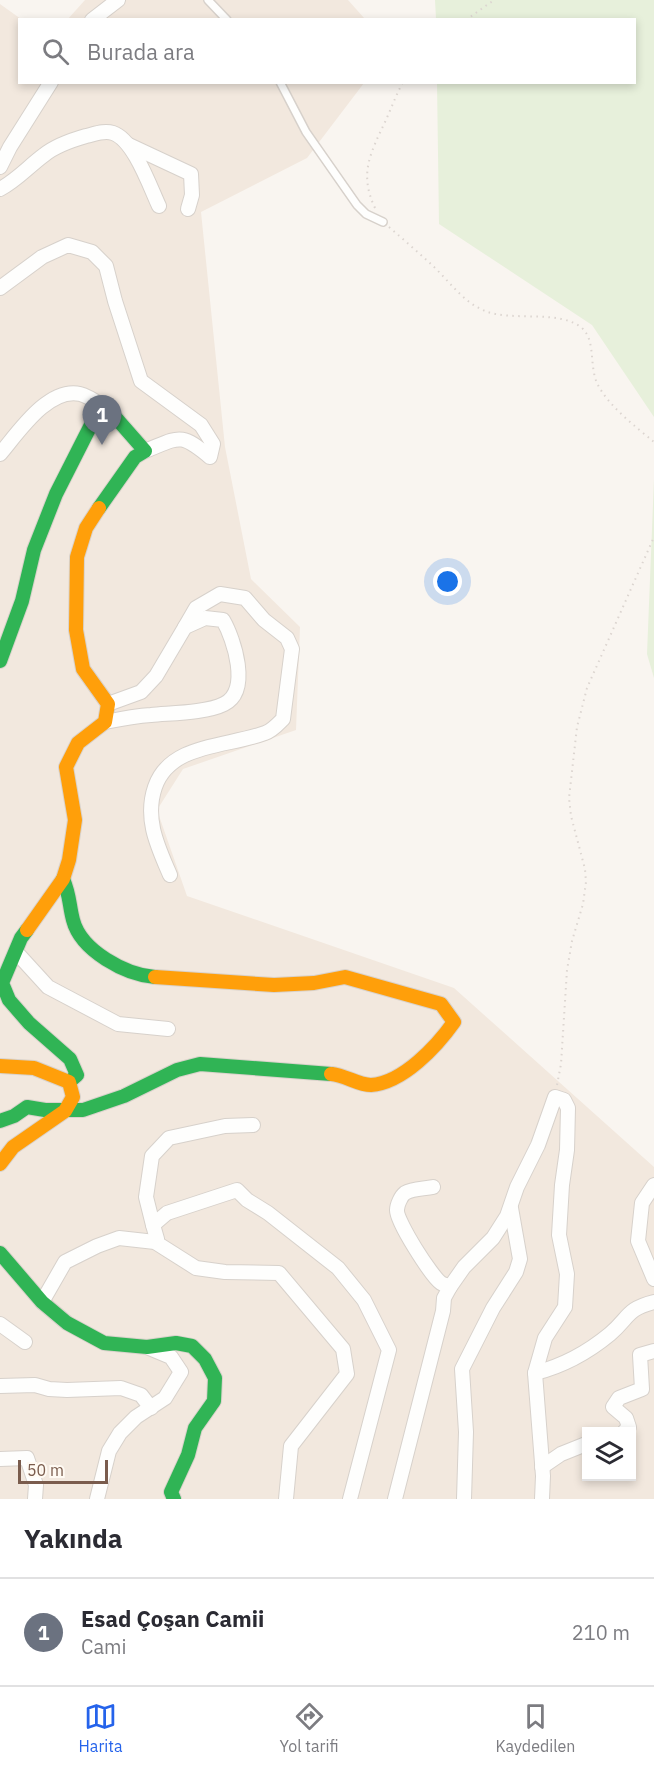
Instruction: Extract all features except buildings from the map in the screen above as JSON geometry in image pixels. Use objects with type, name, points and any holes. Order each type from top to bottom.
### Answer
[{"type":"street","points":[[95,18],[118,0]]},
{"type":"street","points":[[0,167],[50,84]]},
{"type":"street","points":[[0,189],[18,178],[45,153],[75,139],[104,132],[115,133],[135,154],[159,206]]},
{"type":"street","points":[[127,144],[191,174],[192,195],[188,210]]},
{"type":"street","points":[[0,288],[42,257],[68,245],[92,252],[106,266],[115,302],[141,381],[201,425],[213,444],[210,458],[190,441],[177,439],[135,457],[86,528],[77,556],[76,630],[83,669],[108,704],[105,722]]},
{"type":"street","points":[[0,454],[41,407],[59,396],[80,394],[109,410],[145,451]]},
{"type":"street","points":[[0,661],[22,601],[34,550],[56,494],[92,423],[109,410]]},
{"type":"street","points":[[108,704],[141,692],[156,676],[196,608],[220,594],[245,598],[264,620],[286,638],[292,649],[284,720],[268,733],[179,756],[159,775],[150,802],[153,836],[170,875]]},
{"type":"street","points":[[69,1082],[77,1075],[70,1059],[29,1023],[9,1000],[2,983],[21,938],[63,879],[69,860],[75,820],[66,767],[78,743],[105,722],[149,715],[185,713],[225,704],[237,690],[239,668],[229,630],[223,620],[205,618],[185,627]]},
{"type":"street","points":[[0,1121],[14,1116],[27,1107],[45,1110],[82,1110],[124,1096],[177,1070],[200,1064],[336,1074],[370,1085],[396,1078],[440,1042],[454,1022],[441,1004],[345,977],[314,983],[274,984],[141,976],[114,965],[85,942],[73,922],[69,892],[63,879]]},
{"type":"street","points":[[16,952],[48,987],[118,1024],[168,1029]]},
{"type":"street","points":[[0,1066],[34,1068],[69,1082]]},
{"type":"street","points":[[0,1164],[13,1148],[64,1111],[73,1097],[69,1082]]},
{"type":"street","points":[[395,1499],[443,1311],[444,1298],[464,1267],[493,1238],[511,1208],[517,1187],[538,1145],[555,1097],[564,1100],[568,1108],[567,1150],[559,1226],[567,1274],[565,1306],[545,1338],[536,1373],[542,1499]]},
{"type":"street","points":[[155,1242],[157,1239],[146,1197],[152,1156],[169,1138],[225,1126],[253,1125]]},
{"type":"street","points":[[654,1185],[642,1203],[638,1240],[654,1279]]},
{"type":"street","points":[[433,1187],[405,1193],[396,1210],[403,1229],[434,1275],[441,1283],[450,1287]]},
{"type":"street","points":[[153,1225],[167,1213],[237,1190],[247,1200],[338,1268],[364,1300],[389,1350],[350,1499]]},
{"type":"street","points":[[464,1499],[466,1432],[462,1369],[493,1308],[516,1272],[520,1259],[511,1208]]},
{"type":"street","points":[[42,1302],[66,1262],[119,1238],[155,1242],[196,1268],[225,1272],[279,1273],[343,1349],[347,1374],[291,1446],[286,1499]]},
{"type":"street","points":[[0,1253],[42,1302],[67,1323],[104,1343],[147,1347],[176,1342],[192,1346],[205,1359],[215,1378],[214,1401],[195,1428],[188,1455],[171,1492],[174,1499]]},
{"type":"street","points":[[536,1373],[570,1362],[613,1332],[632,1310],[654,1302]]},
{"type":"street","points":[[0,1324],[25,1342]]},
{"type":"street","points":[[97,1499],[109,1451],[120,1433],[136,1418],[165,1398],[181,1372],[171,1357],[147,1347]]},
{"type":"street","points":[[629,1427],[626,1418],[612,1407],[619,1398],[642,1389],[640,1355],[654,1351]]},
{"type":"street","points":[[0,1386],[35,1384],[49,1389],[67,1390],[121,1388],[141,1395],[151,1408]]},
{"type":"street","points":[[542,1467],[582,1446]]},
{"type":"street","points":[[0,1459],[27,1458],[36,1485],[35,1499]]},
{"type":"lane","points":[[208,0],[225,18]]},
{"type":"lane","points":[[281,84],[306,132],[357,205],[366,214],[383,222]]},
{"type":"path","points":[[469,18],[494,0]]},
{"type":"path","points":[[402,84],[370,153],[367,166],[366,178],[370,198],[383,222],[434,267],[460,295],[479,308],[500,315],[557,319],[580,327],[588,334],[592,344],[592,371],[598,386],[624,417],[654,442]]},
{"type":"path","points":[[555,1097],[561,1064],[567,970],[572,941],[585,894],[585,869],[571,816],[569,798],[577,727],[587,688],[654,537]]},
{"type":"shaded area","points":[[85,0],[348,0],[364,18],[69,18]]},
{"type":"shaded area","points":[[0,4],[20,18],[18,84],[363,84],[307,158],[201,212],[225,447],[251,579],[300,627],[296,730],[183,769],[157,810],[187,896],[454,988],[654,1167],[654,1499],[0,1499]]},
{"type":"green space","points":[[435,0],[654,0],[654,417],[592,325],[439,224],[437,84],[636,84],[636,18],[436,18]]},
{"type":"green space","points":[[654,479],[654,678],[647,654]]},
{"type":"traffic: fast","points":[[0,661],[22,601],[34,550],[56,494],[92,423],[109,410],[145,451],[135,457],[99,508]]},
{"type":"traffic: fast","points":[[63,879],[73,920],[85,942],[118,966],[131,972],[155,977]]},
{"type":"traffic: fast","points":[[27,930],[21,938],[2,983],[9,1000],[29,1023],[70,1059],[77,1075],[69,1082]]},
{"type":"traffic: fast","points":[[0,1121],[14,1116],[27,1107],[45,1110],[83,1110],[124,1096],[177,1070],[200,1064],[331,1074]]},
{"type":"traffic: fast","points":[[0,1253],[42,1302],[67,1323],[104,1343],[147,1347],[176,1343],[192,1346],[205,1359],[215,1378],[214,1401],[195,1428],[188,1455],[171,1492],[174,1499]]},
{"type":"traffic: slow","points":[[27,930],[63,879],[69,860],[75,820],[66,767],[78,743],[105,722],[108,704],[83,669],[76,630],[77,557],[86,528],[99,508]]},
{"type":"traffic: slow","points":[[155,977],[274,985],[314,983],[345,977],[441,1004],[454,1022],[429,1052],[395,1078],[371,1085],[331,1074]]},
{"type":"traffic: slow","points":[[0,1066],[34,1068],[69,1082],[73,1097],[65,1111],[13,1147],[0,1164]]},
{"type":"place","name":"Esad Çoşan Camii","points":[[102,445]]}]
